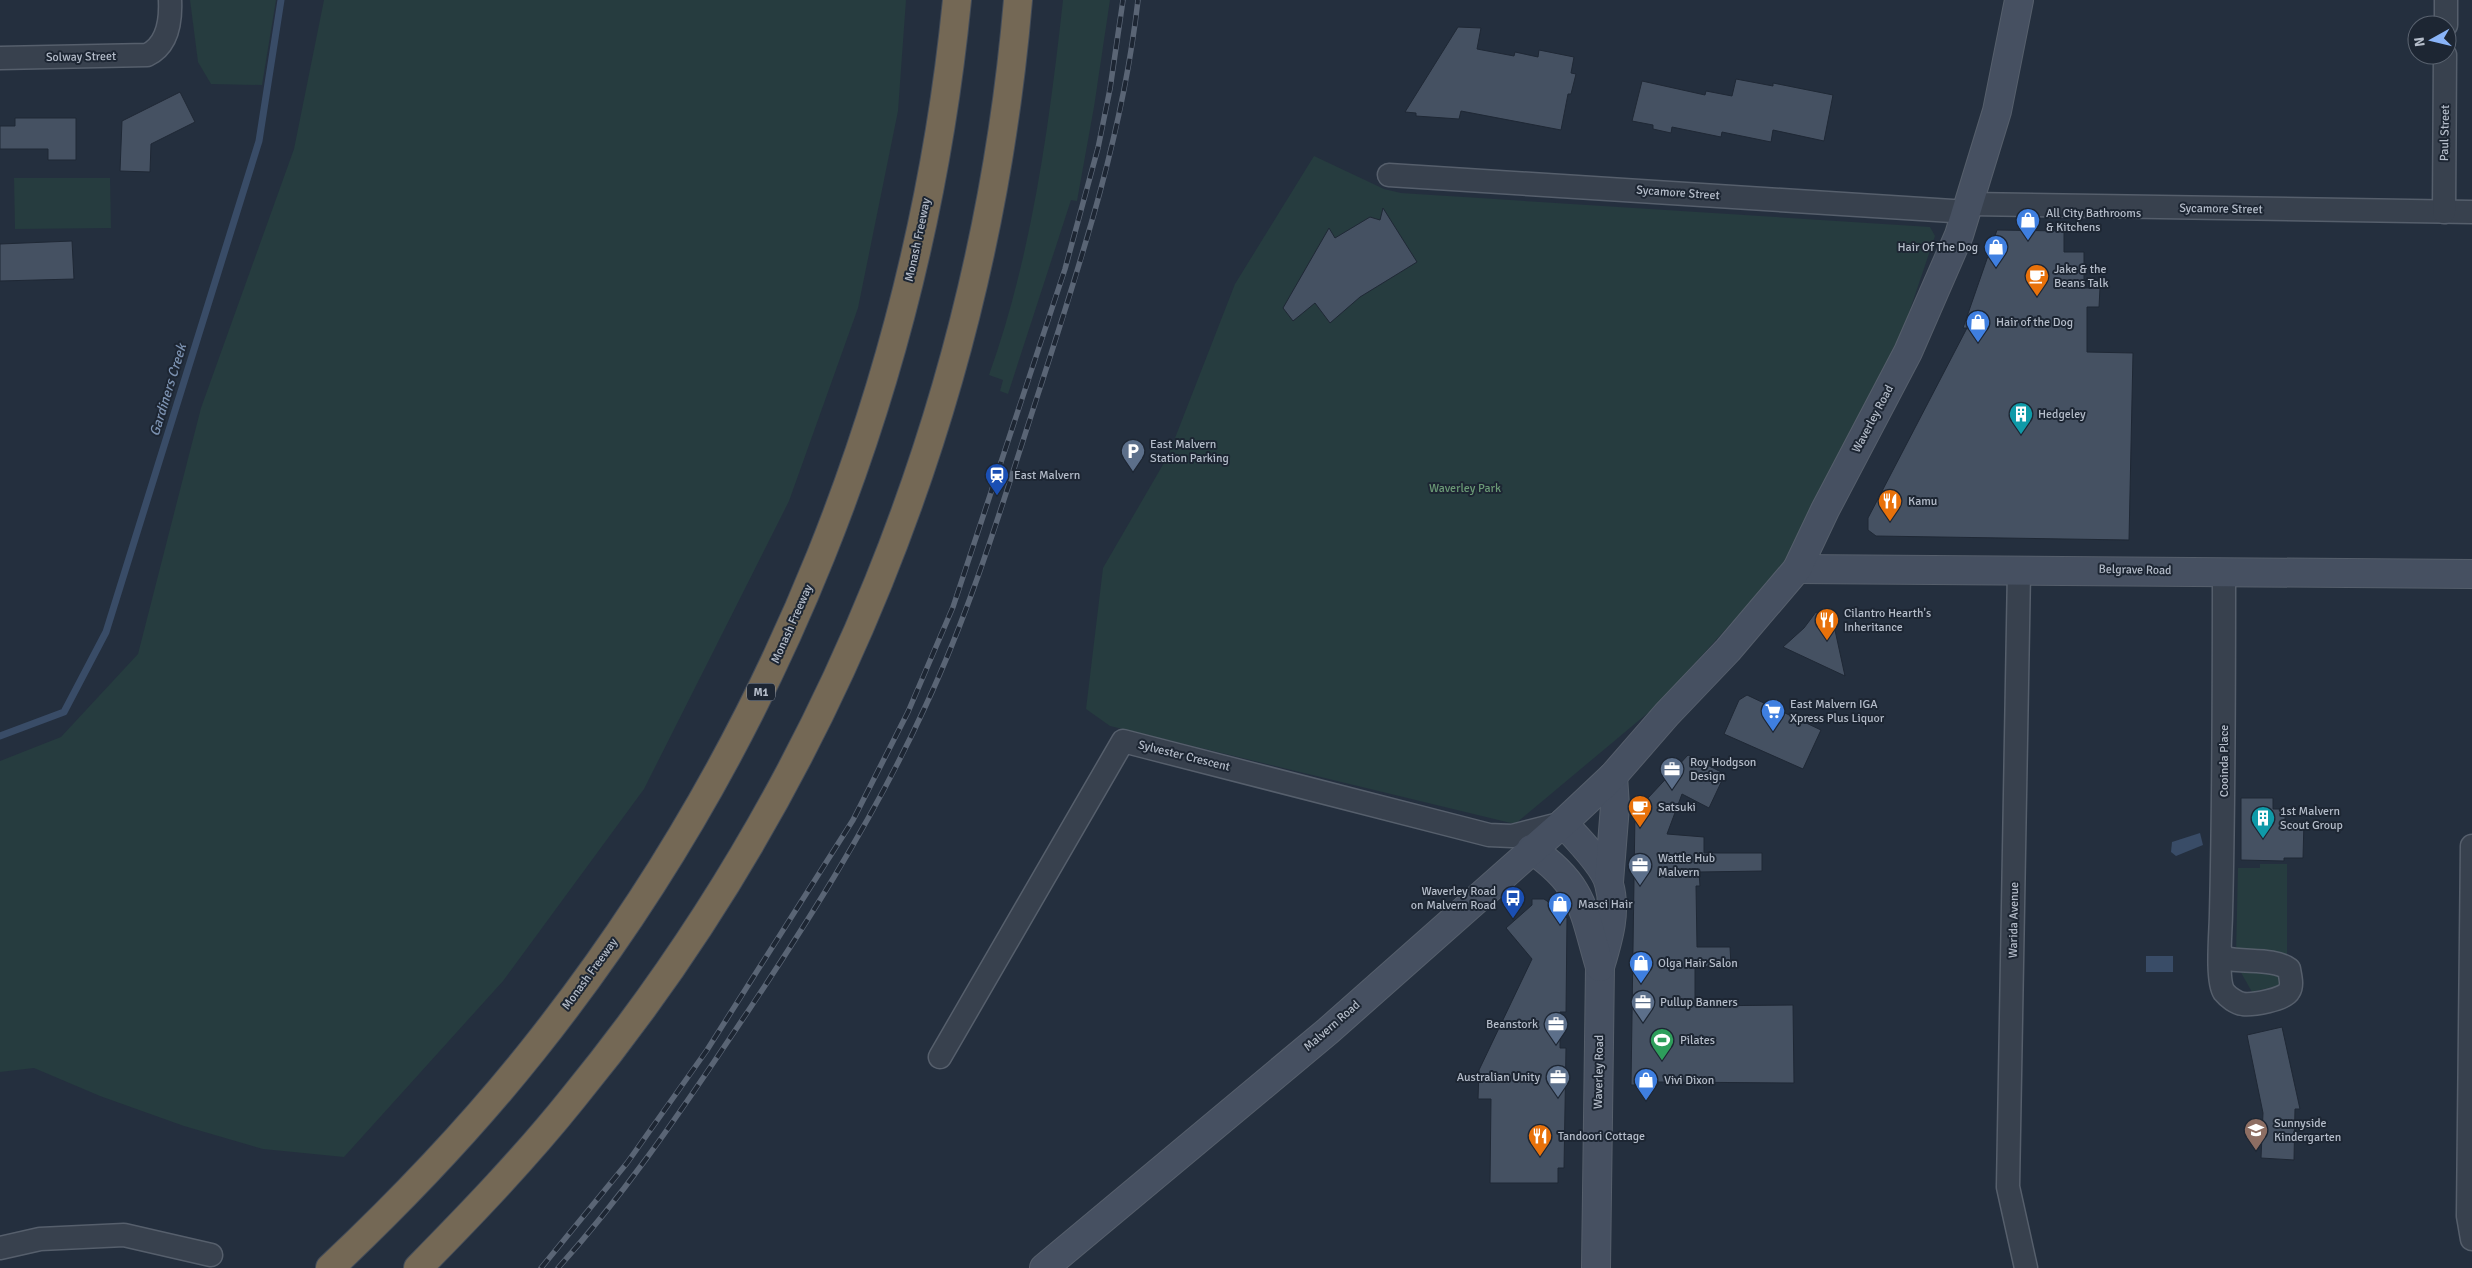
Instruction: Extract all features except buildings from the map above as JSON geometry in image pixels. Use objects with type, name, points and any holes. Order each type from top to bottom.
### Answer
[{"type":"highway","name":"Monash Freeway","points":[[330,1268],[372,1228],[480,1113],[569,1004],[653,884],[690,824],[734,746],[767,680],[830,536],[859,458],[883,381],[907,292],[935,162],[943,115],[957,0]]},
{"type":"highway","points":[[418,1268],[529,1151],[575,1096],[655,991],[708,914],[746,852],[823,707],[891,552],[917,483],[945,394],[987,224],[1003,133],[1018,0]]},
{"type":"main road","name":"Waverley Road","points":[[1613,776],[1667,714],[1728,650],[1797,569],[1825,510],[1908,352],[1969,208],[1997,111],[2019,0]]},
{"type":"main road","name":"Belgrave Road","points":[[1797,569],[2472,574]]},
{"type":"main road","name":"Malvern Road","points":[[1044,1268],[1328,1031],[1521,842],[1563,823],[1613,776]]},
{"type":"main road","points":[[1609,882],[1615,806],[1613,776]]},
{"type":"main road","name":"Waverley Road","points":[[1563,823],[1587,849],[1609,882],[1612,914],[1609,935],[1600,967],[1596,1268]]},
{"type":"main road","name":"Waverley Road","points":[[1521,842],[1562,874],[1578,895],[1600,967]]},
{"type":"street","name":"Solway Street","points":[[0,58],[141,56],[160,47],[168,26],[170,0]]},
{"type":"street","points":[[2446,0],[2446,15]]},
{"type":"street","name":"Paul Street","points":[[2444,212],[2446,65]]},
{"type":"street","name":"Sycamore Street","points":[[1389,175],[1969,208],[2472,212]]},
{"type":"street","name":"Warida Avenue","points":[[2019,570],[2008,1188],[2026,1268]]},
{"type":"street","name":"Cooinda Place","points":[[2220,950],[2224,799],[2224,572]]},
{"type":"street","name":"Sylvester Crescent","points":[[940,1057],[1123,741],[1521,842]]},
{"type":"street","points":[[2472,846],[2468,1194],[2468,1216],[2472,1240]]},
{"type":"street","points":[[0,1248],[40,1239],[124,1235],[211,1255]]},
{"type":"green space","points":[[190,0],[276,0],[262,85],[211,84],[198,62]]},
{"type":"green space","points":[[324,0],[906,0],[898,111],[858,308],[789,501],[644,789],[503,981],[344,1157],[263,1149],[184,1126],[100,1096],[34,1068],[0,1072],[0,761],[61,737],[138,654],[201,408],[294,149]]},
{"type":"green space","points":[[1063,0],[1110,0],[1094,107],[1077,201],[1071,200],[1008,394],[1000,391],[1003,380],[989,375],[1017,283],[1028,237],[1045,143]]},
{"type":"green space","name":"Waverley Park","points":[[1314,156],[1384,189],[1401,193],[1930,227],[1935,236],[1897,348],[1785,564],[1655,707],[1515,824],[1110,726],[1086,709],[1103,568],[1168,456],[1235,284]]},
{"type":"green space","points":[[14,178],[110,178],[111,228],[15,229]]},
{"type":"green space","points":[[2260,864],[2287,864],[2287,954],[2236,953],[2238,868],[2260,868]]},
{"type":"green space","points":[[2239,969],[2279,969],[2282,982],[2277,986],[2252,992]]},
{"type":"water","points":[[2200,833],[2203,845],[2176,856],[2171,852],[2172,842]]},
{"type":"water","points":[[2146,956],[2173,956],[2173,972],[2146,972]]},
{"type":"waterway","name":"Gardiners Creek","points":[[0,736],[64,712],[106,632],[259,141],[281,0]]},
{"type":"railway","points":[[541,1268],[627,1163],[707,1050],[853,820],[908,712],[953,607],[1065,269],[1098,148],[1110,89],[1123,0]]},
{"type":"railway","points":[[558,1268],[604,1214],[647,1158],[782,960],[859,835],[883,792],[926,705],[974,587],[1086,242],[1112,147],[1131,50],[1138,0]]},
{"type":"place","name":"All City Bathrooms & Kitchens","points":[[2028,241]]},
{"type":"place","name":"Hair Of The Dog","points":[[1996,268]]},
{"type":"place","name":"Jake & the Beans Talk","points":[[2037,297]]},
{"type":"place","name":"Hair of the Dog","points":[[1978,343]]},
{"type":"place","name":"Hedgeley","points":[[2021,435]]},
{"type":"place","name":"East Malvern Station Parking","points":[[1133,472]]},
{"type":"place","name":"East Malvern","points":[[997,496]]},
{"type":"place","name":"Kamu","points":[[1890,522]]},
{"type":"place","name":"Cilantro Hearth's Inheritance","points":[[1827,641]]},
{"type":"place","name":"East Malvern IGA Xpress Plus Liquor","points":[[1773,732]]},
{"type":"place","name":"Roy Hodgson Design","points":[[1672,790]]},
{"type":"place","name":"Satsuki","points":[[1640,828]]},
{"type":"place","name":"1st Malvern Scout Group","points":[[2263,839]]},
{"type":"place","name":"Wattle Hub Malvern","points":[[1640,886]]},
{"type":"place","name":"Waverley Road on Malvern Road","points":[[1513,919]]},
{"type":"place","name":"Masci Hair","points":[[1560,925]]},
{"type":"place","name":"Olga Hair Salon","points":[[1641,984]]},
{"type":"place","name":"Pullup Banners","points":[[1643,1023]]},
{"type":"place","name":"Beanstork","points":[[1556,1045]]},
{"type":"place","name":"Pilates","points":[[1662,1061]]},
{"type":"place","name":"Australian Unity","points":[[1558,1098]]},
{"type":"place","name":"Vivi Dixon","points":[[1646,1101]]},
{"type":"place","name":"Sunnyside Kindergarten","points":[[2256,1151]]},
{"type":"place","name":"Tandoori Cottage","points":[[1540,1157]]}]
